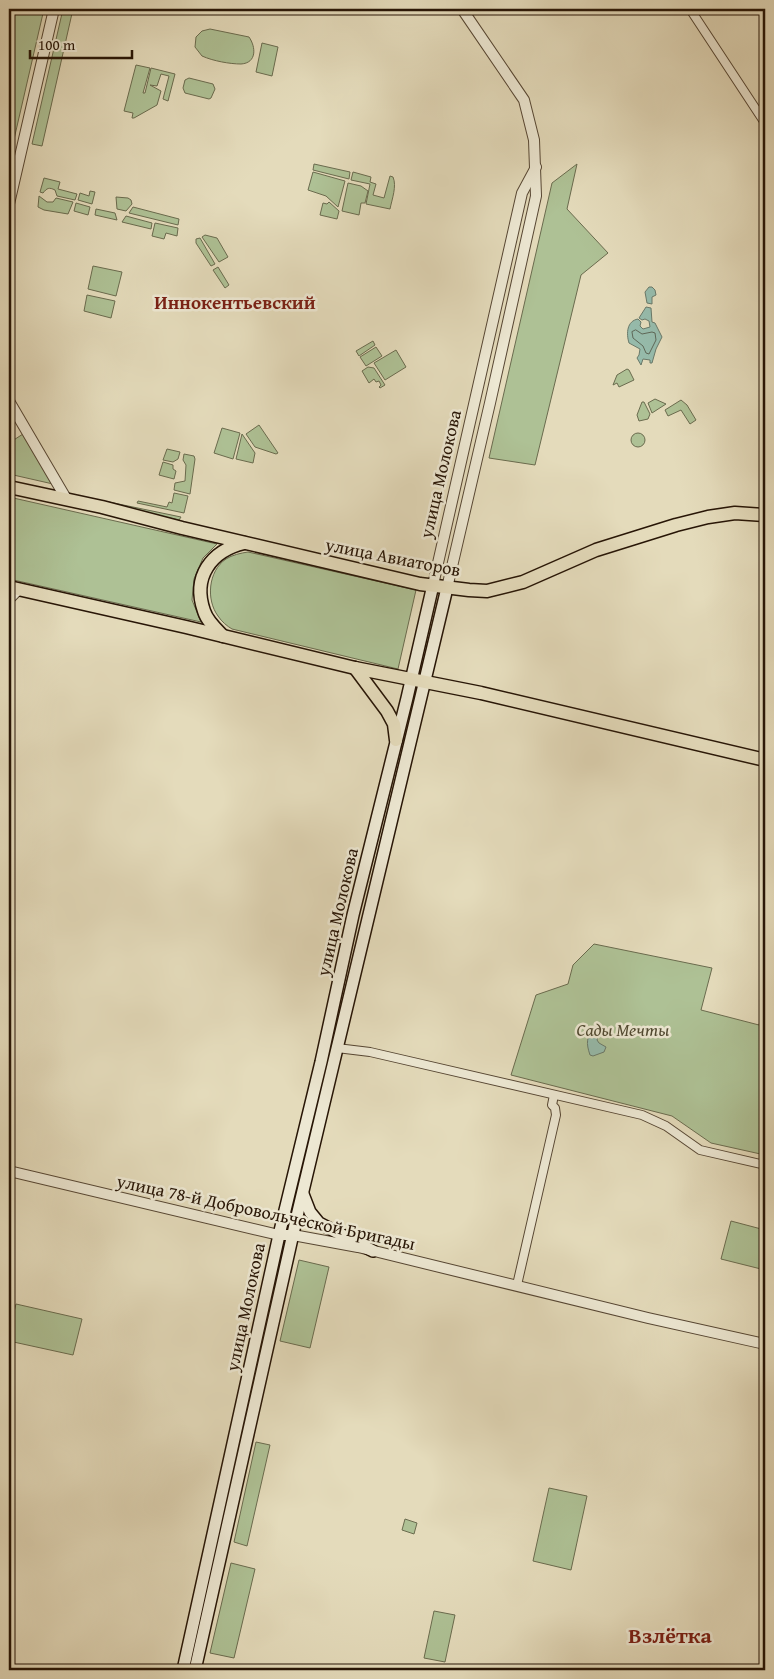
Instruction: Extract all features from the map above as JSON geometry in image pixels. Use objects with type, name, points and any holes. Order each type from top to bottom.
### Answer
[{"type":"main road","name":"улица Авиаторов","points":[[9,487],[411,582],[447,588],[487,591],[523,582],[596,550],[676,525],[735,513],[765,515]]},
{"type":"main road","points":[[223,636],[204,613],[200,594],[202,578],[208,564],[221,553],[233,546],[244,543]]},
{"type":"main road","name":"улица Молокова","points":[[183,1670],[279,1235],[321,1062],[353,915],[433,585]]},
{"type":"main road","points":[[14,588],[355,668],[482,693],[765,760]]},
{"type":"main road","name":"улица Молокова","points":[[195,1670],[293,1235],[447,588]]},
{"type":"main road","points":[[355,668],[387,711],[394,724],[396,740]]},
{"type":"main road","points":[[303,1194],[310,1212],[319,1223],[373,1251]]},
{"type":"street","points":[[9,204],[54,9]]},
{"type":"street","name":"улица Молокова","points":[[447,588],[536,196],[534,140],[524,100],[462,9]]},
{"type":"street","points":[[690,9],[765,123]]},
{"type":"street","name":"улица Молокова","points":[[433,585],[522,193],[536,166]]},
{"type":"street","points":[[9,401],[67,500]]},
{"type":"street","points":[[9,599],[14,588]]},
{"type":"street","points":[[338,1048],[370,1052],[642,1115],[666,1126],[700,1150],[765,1165]]},
{"type":"street","points":[[517,1285],[556,1115],[555,1108],[552,1105],[554,1095]]},
{"type":"street","name":"улица 78-й Добровольческой Бригады","points":[[9,1171],[279,1235],[293,1235],[373,1251],[648,1318],[765,1344]]},
{"type":"street","points":[[764,1670],[765,1663]]},
{"type":"green space","points":[[15,9],[44,9],[9,161],[9,35]]},
{"type":"green space","points":[[63,9],[73,9],[42,146],[32,144]]},
{"type":"green space","points":[[210,29],[249,37],[254,50],[250,61],[241,64],[227,63],[202,56],[195,47],[196,37],[202,31]]},
{"type":"green space","points":[[262,43],[278,47],[272,76],[256,72]]},
{"type":"green space","points":[[136,65],[150,68],[143,93],[145,93],[151,68],[175,74],[168,101],[163,99],[169,76],[161,74],[157,86],[150,85],[161,91],[157,105],[132,118],[133,113],[124,111]]},
{"type":"green space","points":[[189,78],[213,84],[215,89],[211,98],[185,93],[183,88],[185,80]]},
{"type":"green space","points":[[314,164],[350,172],[349,179],[313,170]]},
{"type":"green space","points":[[577,164],[567,209],[608,253],[581,275],[535,465],[489,458],[552,183]]},
{"type":"green space","points":[[313,172],[345,181],[338,207],[326,196],[308,190]]},
{"type":"green space","points":[[353,172],[371,177],[370,182],[376,184],[373,195],[384,198],[390,176],[393,177],[394,188],[390,209],[366,204],[370,184],[351,180]]},
{"type":"green space","points":[[44,178],[60,182],[58,189],[77,194],[75,200],[57,196],[55,190],[51,188],[43,193],[40,192]]},
{"type":"green space","points":[[348,183],[361,186],[368,191],[365,203],[361,203],[359,215],[342,211]]},
{"type":"green space","points":[[90,191],[95,192],[92,204],[78,200],[80,193],[89,196]]},
{"type":"green space","points":[[39,196],[47,202],[53,202],[56,198],[73,202],[68,214],[44,210],[38,207]]},
{"type":"green space","points":[[116,197],[128,198],[132,204],[126,211],[117,209]]},
{"type":"green space","points":[[329,202],[339,211],[337,219],[320,215],[323,203],[327,204]]},
{"type":"green space","points":[[76,203],[90,207],[88,215],[74,211]]},
{"type":"green space","points":[[133,207],[179,219],[178,225],[129,213]]},
{"type":"green space","points":[[96,209],[115,213],[117,220],[95,215]]},
{"type":"green space","points":[[126,216],[152,223],[151,229],[122,222]]},
{"type":"green space","points":[[155,223],[178,228],[177,236],[166,233],[164,239],[152,236]]},
{"type":"green space","points":[[205,235],[217,238],[228,257],[219,262],[202,237]]},
{"type":"green space","points":[[200,238],[215,264],[211,266],[196,243],[196,239]]},
{"type":"green space","points":[[93,266],[122,272],[116,296],[88,289]]},
{"type":"green space","points":[[218,267],[229,285],[225,288],[213,270]]},
{"type":"green space","points":[[87,295],[115,301],[111,318],[84,311]]},
{"type":"green space","points":[[373,341],[375,345],[359,356],[356,351]]},
{"type":"green space","points":[[376,347],[382,356],[366,366],[360,357]]},
{"type":"green space","points":[[396,350],[406,367],[385,380],[374,363]]},
{"type":"green space","points":[[368,367],[374,368],[385,385],[380,388],[379,381],[376,382],[374,379],[369,383],[362,371]]},
{"type":"green space","points":[[627,369],[634,380],[619,387],[617,383],[613,385],[617,375]]},
{"type":"green space","points":[[655,399],[666,404],[652,413],[648,403]]},
{"type":"green space","points":[[681,400],[687,405],[696,420],[690,424],[681,410],[668,416],[665,410]]},
{"type":"green space","points":[[642,402],[644,402],[650,414],[648,419],[639,421],[637,415]]},
{"type":"green space","points":[[259,425],[278,453],[255,447],[246,434]]},
{"type":"green space","points":[[222,428],[240,433],[233,459],[214,453]]},
{"type":"green space","points":[[638,433],[643,435],[645,440],[643,445],[638,447],[633,445],[631,440],[633,435]]},
{"type":"green space","points":[[23,434],[53,484],[9,474],[9,443]]},
{"type":"green space","points":[[242,434],[255,453],[253,463],[236,459]]},
{"type":"green space","points":[[167,449],[180,452],[178,459],[173,462],[163,460]]},
{"type":"green space","points":[[184,454],[194,456],[195,459],[190,494],[174,490],[175,483],[185,481],[186,465],[183,460]]},
{"type":"green space","points":[[163,462],[173,465],[173,469],[176,471],[174,479],[159,475]]},
{"type":"green space","points":[[174,493],[188,496],[184,513],[137,503],[138,501],[167,507],[169,502],[172,503]]},
{"type":"green space","points":[[9,497],[217,544],[203,558],[194,579],[192,600],[201,622],[9,579]]},
{"type":"green space","points":[[109,502],[181,517],[179,520],[110,505]]},
{"type":"green space","points":[[248,552],[416,590],[398,669],[232,629],[226,625],[214,609],[211,594],[212,578],[220,564],[226,559]]},
{"type":"green space","name":"Сады Мечты","points":[[594,944],[712,968],[701,1010],[759,1025],[765,1001],[765,1155],[711,1143],[672,1116],[511,1075],[536,995],[568,984],[573,965]]},
{"type":"green space","points":[[731,1221],[765,1230],[765,1270],[721,1259]]},
{"type":"green space","points":[[299,1260],[329,1267],[310,1348],[280,1341]]},
{"type":"green space","points":[[16,1304],[82,1319],[73,1355],[9,1341],[9,1332]]},
{"type":"green space","points":[[256,1442],[270,1445],[247,1546],[234,1542]]},
{"type":"green space","points":[[549,1488],[587,1496],[571,1570],[533,1561]]},
{"type":"green space","points":[[405,1519],[417,1523],[414,1534],[402,1530]]},
{"type":"green space","points":[[231,1563],[255,1569],[234,1658],[210,1653]]},
{"type":"green space","points":[[434,1611],[455,1615],[445,1662],[424,1658]]},
{"type":"water","points":[[649,287],[655,290],[656,295],[652,297],[652,304],[647,303],[645,292]]},
{"type":"water","points":[[646,307],[651,308],[652,322],[655,323],[662,337],[652,363],[650,363],[650,360],[643,359],[641,365],[637,358],[640,349],[629,343],[628,332],[632,322],[638,319],[643,329],[650,327],[649,321],[639,318]]},
{"type":"water","points":[[595,1027],[601,1028],[597,1040],[606,1047],[604,1052],[593,1056],[590,1055],[588,1040]]},
{"type":"district","name":"Иннокентьевский","points":[[235,302]]},
{"type":"district","name":"Взлётка","points":[[670,1635]]}]
